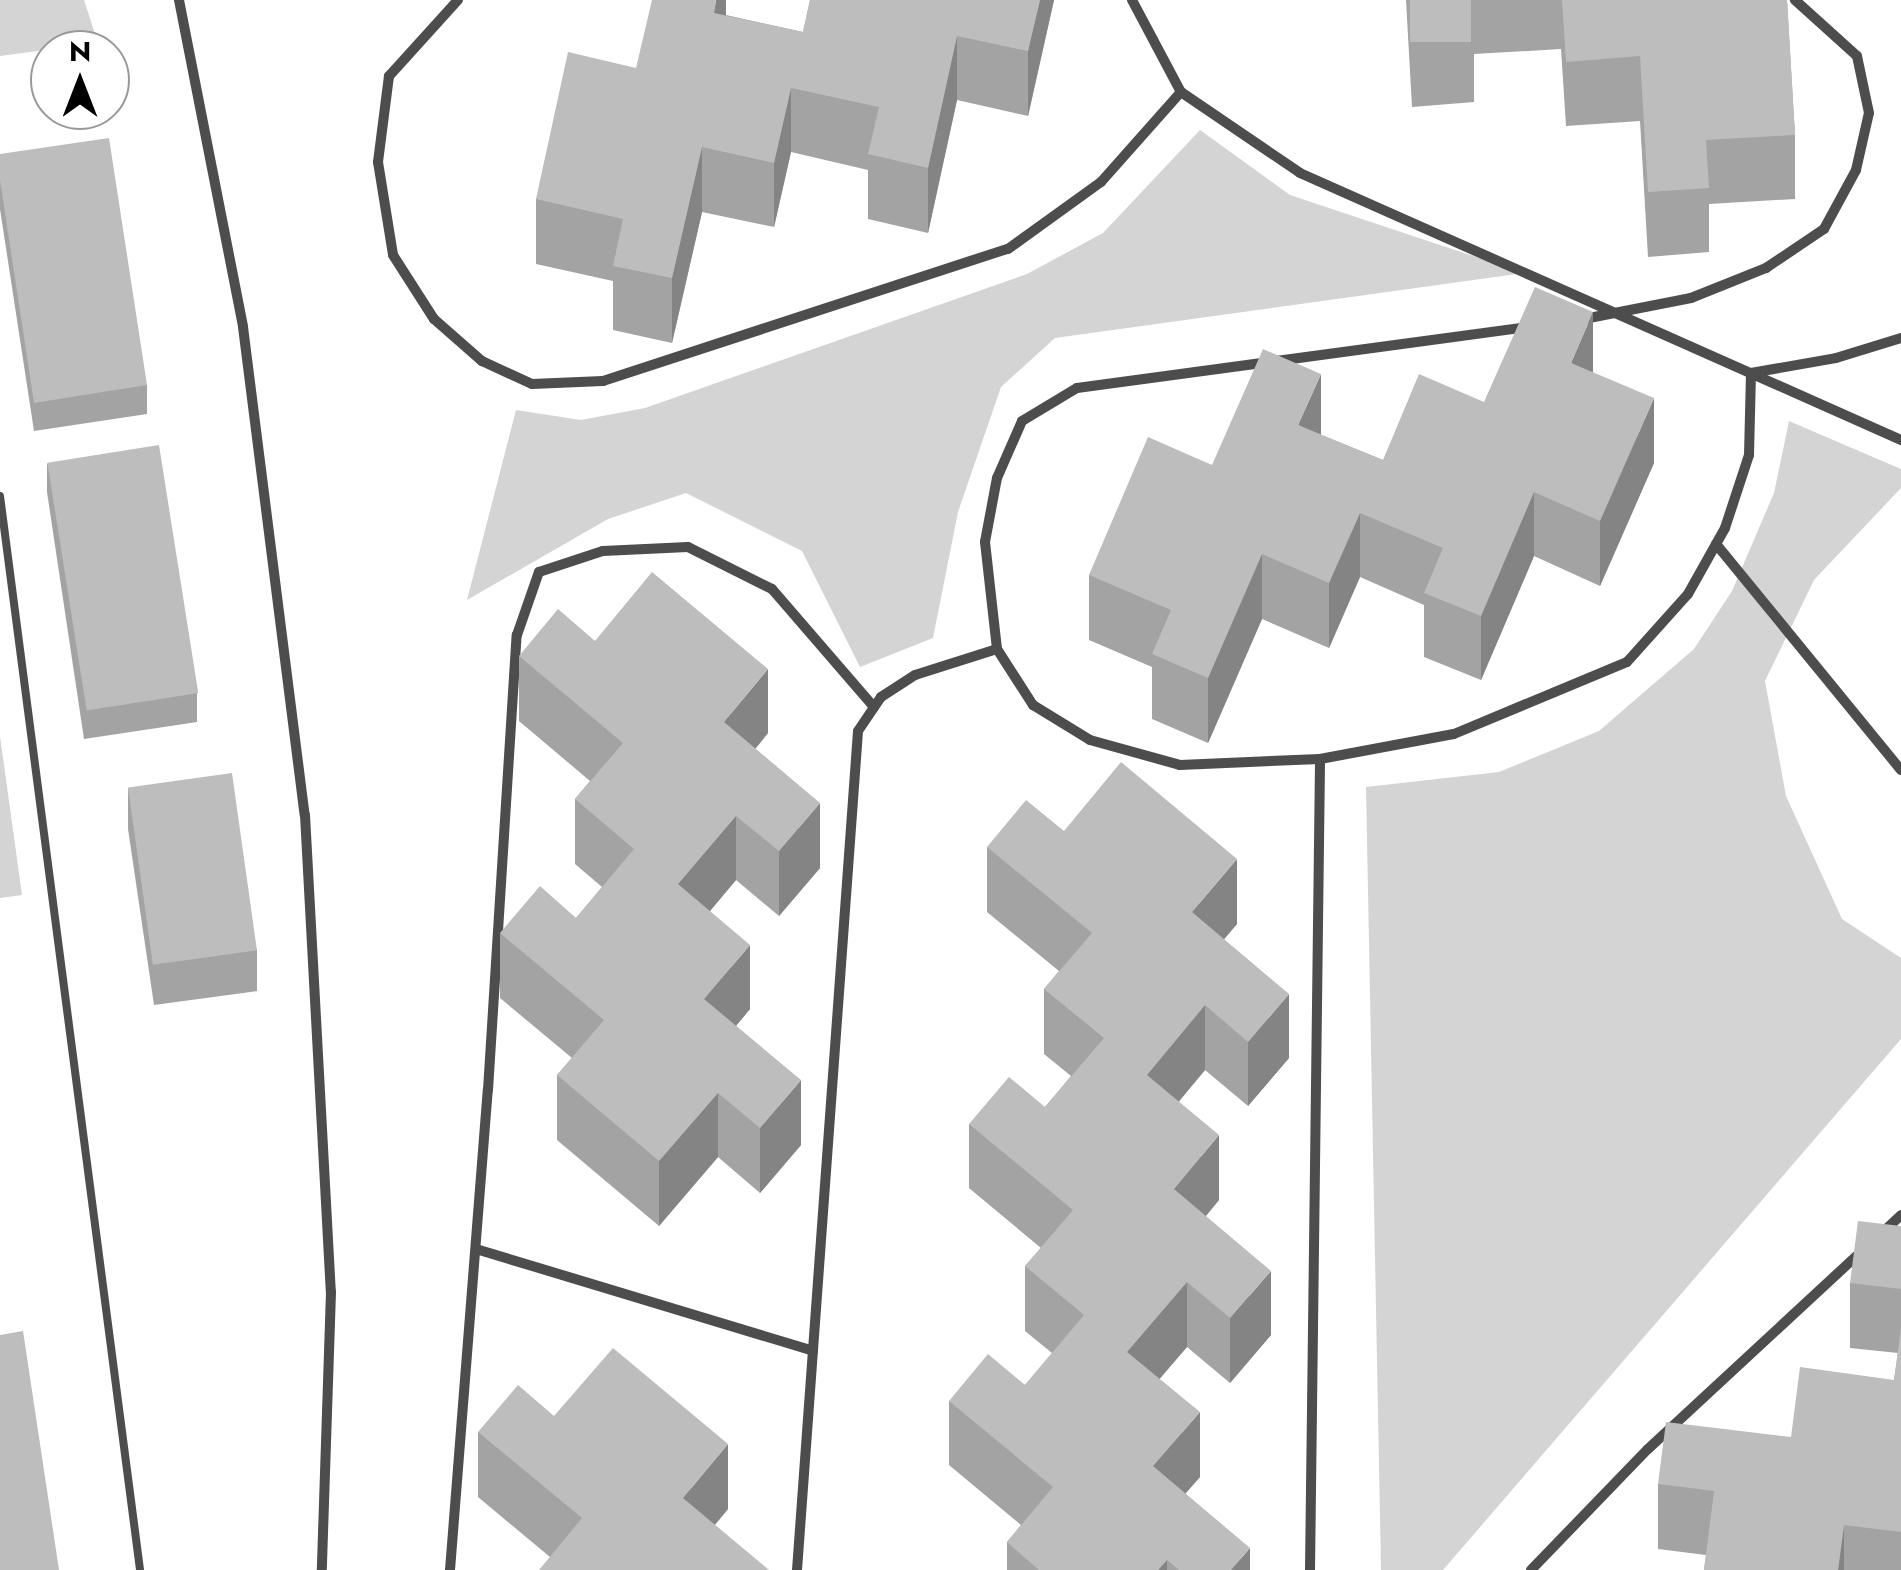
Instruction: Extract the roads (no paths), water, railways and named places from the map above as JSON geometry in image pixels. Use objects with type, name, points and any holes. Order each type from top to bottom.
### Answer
[{"type":"street","points":[[179,0],[242,327],[305,815],[331,1292],[322,1570]]},
{"type":"street","points":[[458,0],[389,76],[378,162],[393,256],[434,319],[482,361],[532,384],[603,382],[1008,249],[1100,182],[1181,92]]},
{"type":"street","points":[[1132,0],[1181,92],[1300,173],[1901,440]]},
{"type":"street","points":[[1578,320],[1691,298],[1766,268],[1824,230],[1856,170],[1870,113],[1856,56],[1796,0]]},
{"type":"street","points":[[1540,325],[1077,388],[1022,421],[997,478],[985,542],[997,649],[1033,705],[1090,740],[1180,765],[1320,760],[1454,734],[1627,662],[1688,594],[1716,544],[1749,456],[1751,373]]},
{"type":"street","points":[[1751,373],[1836,358],[1901,338]]},
{"type":"street","points":[[1716,544],[1901,770]]},
{"type":"street","points":[[450,1570],[476,1249],[517,634],[540,572],[603,551],[688,547],[772,589],[874,708]]},
{"type":"street","points":[[797,1570],[858,731],[881,697],[916,675],[997,649]]},
{"type":"street","points":[[1310,1570],[1320,760]]},
{"type":"street","points":[[1530,1570],[1648,1449],[1901,1215]]},
{"type":"street","points":[[476,1249],[812,1351]]},
{"type":"lane","points":[[0,496],[140,1570]]}]
